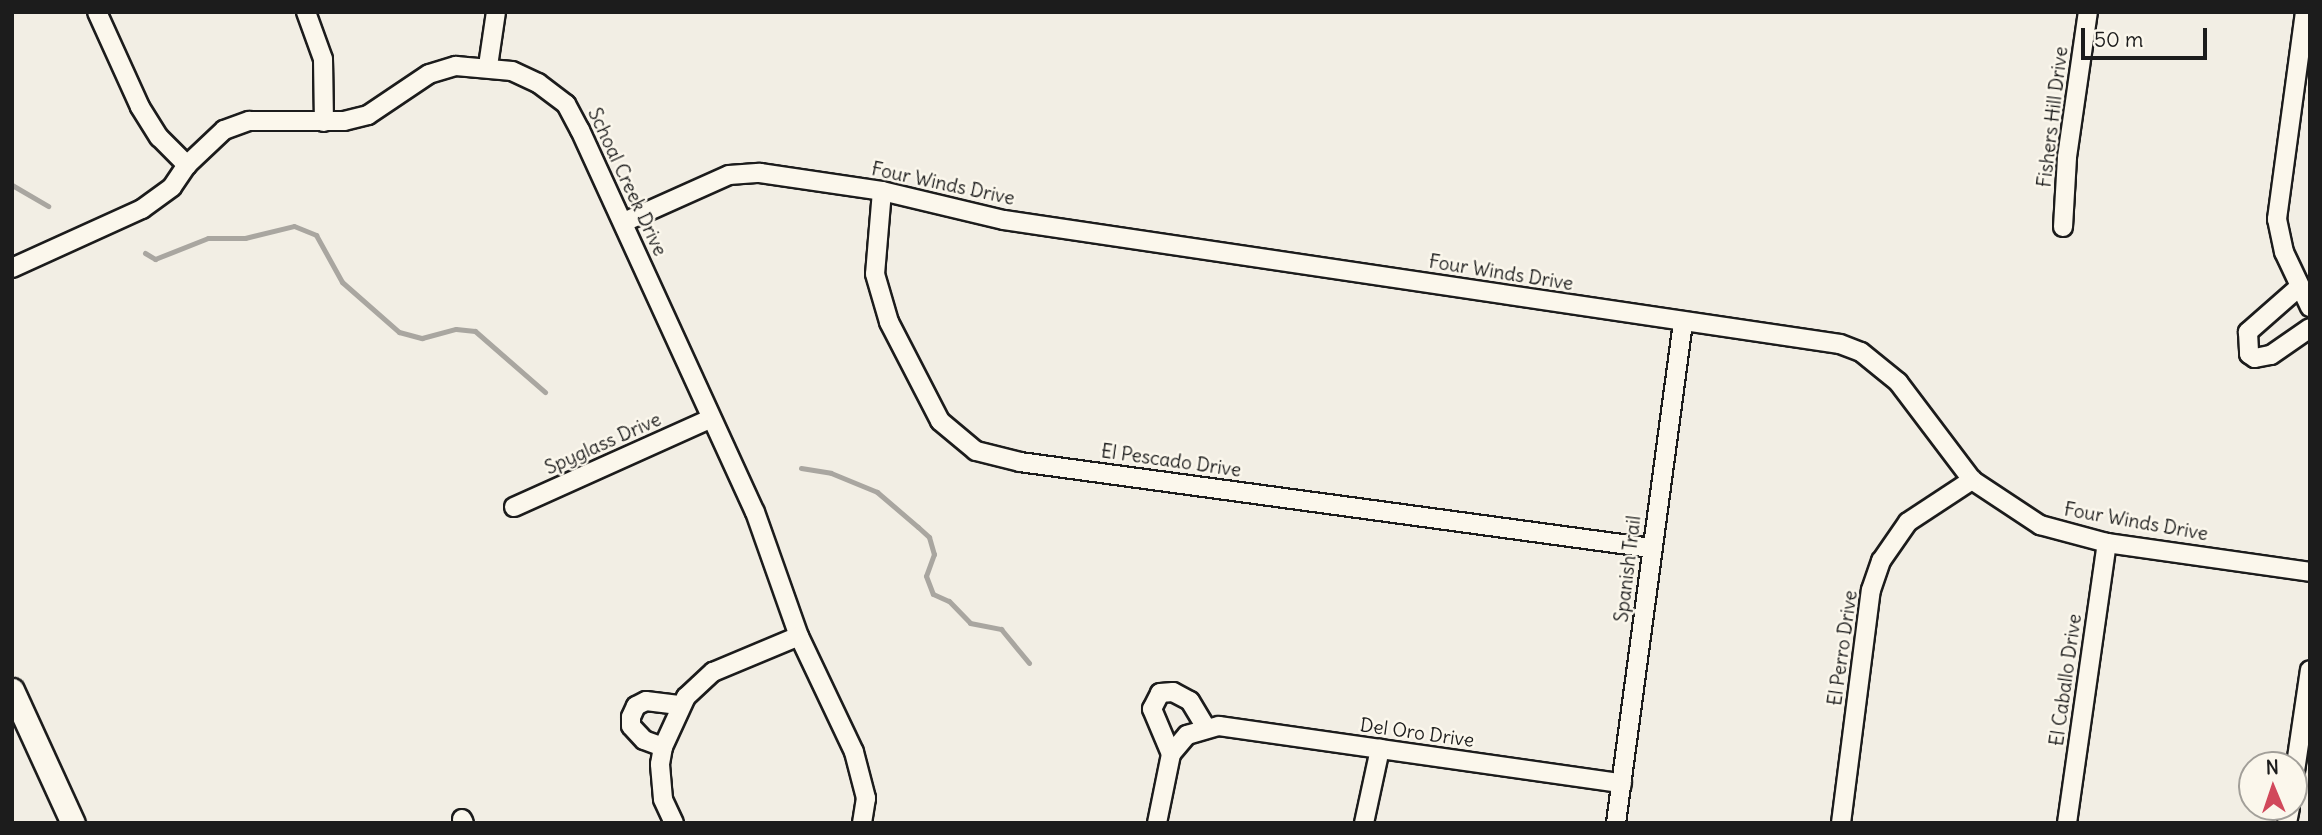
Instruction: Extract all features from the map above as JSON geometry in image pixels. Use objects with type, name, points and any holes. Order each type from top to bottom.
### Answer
[{"type":"main road","points":[[12,690],[73,823]]},
{"type":"street","points":[[97,12],[140,107],[159,137],[187,165]]},
{"type":"street","points":[[306,12],[323,59],[324,122]]},
{"type":"street","points":[[488,66],[496,12]]},
{"type":"street","name":"Fishers Hill Drive","points":[[2063,227],[2067,157],[2088,12]]},
{"type":"street","points":[[2305,12],[2277,219],[2298,288],[2310,307]]},
{"type":"street","name":"Schoal Creek Drive","points":[[12,268],[142,208],[172,187],[187,165],[224,130],[249,121],[324,122],[368,115],[429,74],[456,66],[488,66],[529,79],[566,104],[624,222],[710,419],[755,512],[799,636],[854,752],[866,798],[866,821]]},
{"type":"street","name":"Four Winds Drive","points":[[624,222],[729,175],[760,173],[882,191],[1004,220],[1840,344],[1861,352],[1898,382],[1972,480],[2040,525],[2107,543],[2310,572]]},
{"type":"street","name":"El Pescado Drive","points":[[882,191],[875,274],[890,322],[940,421],[976,451],[1020,462],[1651,548]]},
{"type":"street","points":[[2298,288],[2248,332],[2249,354],[2255,358],[2271,355],[2310,328]]},
{"type":"street","name":"Spanish Trail","points":[[1616,823],[1651,548],[1684,322]]},
{"type":"street","name":"Spyglass Drive","points":[[514,507],[710,419]]},
{"type":"street","name":"El Perro Drive","points":[[1841,823],[1871,590],[1881,561],[1908,522],[1972,480]]},
{"type":"street","name":"El Caballo Drive","points":[[2067,823],[2107,543]]},
{"type":"street","points":[[674,823],[663,799],[663,747],[681,705],[713,672],[799,636]]},
{"type":"street","points":[[2298,751],[2310,670]]},
{"type":"street","points":[[1157,823],[1171,754],[1187,735],[1206,728],[1190,701],[1173,692],[1160,693],[1153,716],[1171,754]]},
{"type":"street","points":[[663,747],[644,740],[631,726],[636,706],[646,701],[681,705]]},
{"type":"street","name":"Del Oro Drive","points":[[1206,728],[1235,726],[1622,783]]},
{"type":"street","points":[[1364,823],[1380,749]]},
{"type":"waterway","points":[[12,185],[48,206]]},
{"type":"waterway","points":[[145,253],[155,259],[208,238],[245,238],[294,226],[316,235],[342,282],[399,332],[422,338],[456,329],[475,331],[545,392]]},
{"type":"waterway","points":[[801,468],[831,473],[877,492],[918,527],[929,537],[934,554],[926,576],[933,594],[949,601],[970,623],[1001,629],[1029,663]]}]
